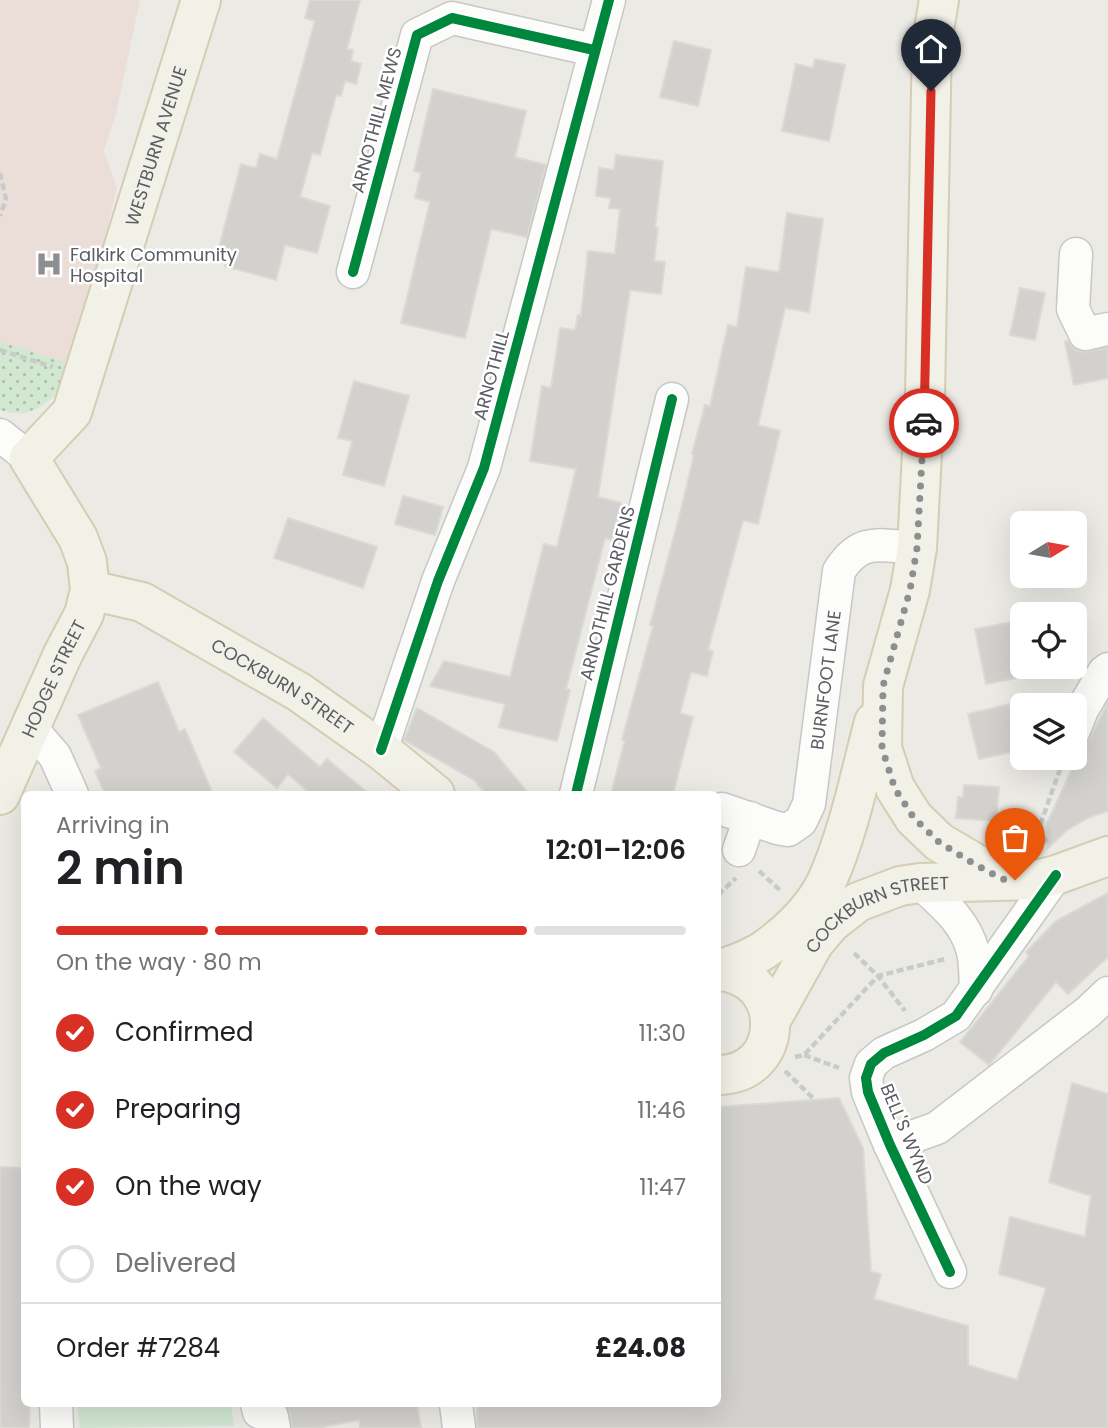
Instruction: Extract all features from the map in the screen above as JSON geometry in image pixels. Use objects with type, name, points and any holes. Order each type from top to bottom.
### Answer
[{"type":"main road","name":"WESTBURN AVENUE","points":[[105,593],[87,562],[78,538],[15,446],[72,412],[201,0]]},
{"type":"main road","points":[[939,0],[932,41],[925,396],[917,548],[910,590],[883,686],[882,748],[895,789],[914,818],[939,842],[1002,879]]},
{"type":"main road","name":"COCKBURN STREET","points":[[105,593],[142,602],[299,692],[381,750],[431,791]]},
{"type":"main road","name":"HODGE STREET","points":[[0,795],[84,614],[105,593]]},
{"type":"main road","name":"COCKBURN STREET","points":[[721,969],[762,951],[782,936],[804,914],[825,884],[851,812],[883,686]]},
{"type":"main road","name":"COCKBURN STREET","points":[[771,1020],[814,943],[831,923],[858,902],[900,886],[920,883],[1035,880],[1056,861],[1108,856]]},
{"type":"main road","name":"COCKBURN STREET","points":[[721,970],[738,974],[755,985],[766,1000],[771,1020],[769,1039],[762,1053],[747,1067]]},
{"type":"street","name":"ARNOTHILL","points":[[381,750],[438,580],[484,468],[609,0]]},
{"type":"street","name":"ARNOTHILL MEWS","points":[[353,272],[417,35],[452,18],[594,50]]},
{"type":"street","points":[[1076,254],[1073,309],[1096,332]]},
{"type":"street","name":"ARNOTHILL GARDENS","points":[[577,791],[672,399]]},
{"type":"street","name":"BURNFOOT LANE","points":[[739,850],[736,813],[788,830],[801,821],[809,804],[839,571],[849,555],[867,545],[917,548]]},
{"type":"street","points":[[1087,702],[1108,669]]},
{"type":"street","points":[[30,727],[55,756],[71,791]]},
{"type":"street","name":"BELL'S WYND","points":[[950,1272],[890,1145],[868,1092],[866,1078],[872,1064],[884,1053],[924,1035],[956,1016],[976,990],[1056,861]]},
{"type":"street","points":[[920,883],[949,909],[967,934],[973,953],[976,990]]},
{"type":"street","points":[[890,1145],[937,1128],[1088,1012],[1108,993]]},
{"type":"street","points":[[56,1407],[57,1428]]},
{"type":"street","points":[[258,1407],[259,1412],[272,1417],[274,1428]]},
{"type":"street","points":[[456,1407],[459,1428]]},
{"type":"path","points":[[0,173],[6,200],[0,216]]},
{"type":"path","points":[[0,350],[84,377]]},
{"type":"path","points":[[1056,861],[1038,831],[1060,770]]},
{"type":"path","points":[[739,850],[786,896]]},
{"type":"path","points":[[854,953],[878,975],[924,1035]]},
{"type":"path","points":[[804,1055],[878,975],[973,953]]},
{"type":"path","points":[[747,1067],[804,1055],[866,1078]]},
{"type":"path","points":[[747,1067],[815,1100]]},
{"type":"shaded area","name":"Falkirk Community Hospital","points":[[0,0],[140,0],[117,109],[104,151],[117,188],[79,340],[55,396],[38,408],[23,414],[0,410]]},
{"type":"green space","points":[[0,341],[71,364],[61,386],[45,404],[24,412],[0,410]]},
{"type":"green space","points":[[77,1407],[231,1407],[234,1426],[80,1428]]},
{"type":"building","points":[[310,0],[360,0],[347,49],[353,50],[351,61],[361,64],[356,84],[345,81],[341,96],[336,95],[320,155],[312,153],[300,197],[330,206],[317,253],[285,245],[276,280],[225,266],[229,254],[218,251],[241,164],[256,168],[260,154],[277,159],[315,21],[305,18]]},
{"type":"building","points":[[674,41],[711,50],[698,106],[660,97]]},
{"type":"building","points":[[815,59],[845,65],[829,141],[782,131],[796,64],[813,68]]},
{"type":"building","points":[[433,89],[526,111],[515,157],[546,165],[527,237],[491,229],[465,338],[401,323],[430,202],[415,198],[421,173],[414,171]]},
{"type":"building","points":[[616,155],[663,161],[654,261],[665,262],[661,294],[630,290],[598,497],[621,503],[612,540],[605,538],[566,689],[570,690],[557,741],[499,727],[505,704],[430,686],[444,661],[510,677],[544,544],[557,547],[576,469],[530,461],[542,386],[551,388],[560,328],[575,330],[578,315],[581,316],[588,251],[615,254],[620,209],[609,208],[611,198],[596,196],[599,168],[614,170]]},
{"type":"building","points":[[787,213],[823,219],[809,312],[785,308],[758,425],[780,431],[758,524],[743,520],[708,650],[713,651],[707,676],[691,672],[680,713],[693,717],[674,791],[612,791],[705,405],[710,406],[728,325],[737,327],[746,267],[779,272]]},
{"type":"building","points":[[1020,288],[1045,293],[1035,340],[1010,335]]},
{"type":"building","points":[[1068,341],[1074,349],[1081,352],[1108,348],[1108,378],[1074,385],[1065,342]]},
{"type":"building","points":[[354,381],[409,396],[384,486],[343,475],[352,441],[338,438]]},
{"type":"building","points":[[403,496],[443,507],[435,535],[395,524]]},
{"type":"building","points":[[288,518],[377,547],[363,588],[274,558]]},
{"type":"building","points":[[1010,622],[1012,679],[986,684],[975,629]]},
{"type":"building","points":[[158,682],[179,732],[185,729],[212,791],[104,791],[95,771],[101,768],[78,715]]},
{"type":"building","points":[[1108,702],[1108,811],[1090,817],[1067,830],[1048,848],[1047,823],[1071,770],[1087,770],[1087,741]]},
{"type":"building","points":[[1010,704],[1010,752],[979,759],[968,714]]},
{"type":"building","points":[[417,708],[494,752],[526,791],[483,791],[474,780],[404,740]]},
{"type":"building","points":[[263,718],[320,767],[327,759],[365,791],[308,791],[288,774],[277,788],[234,752]]},
{"type":"building","points":[[964,785],[999,787],[996,821],[956,818],[958,797],[963,797]]},
{"type":"building","points":[[1108,893],[1108,957],[1068,994],[1056,982],[989,1065],[960,1042],[1029,956],[1026,952],[1056,921]]},
{"type":"building","points":[[1072,1083],[1108,1094],[1108,1428],[477,1428],[477,1407],[721,1407],[721,1107],[839,1098],[863,1148],[871,1272],[881,1274],[874,1299],[968,1326],[968,1365],[1017,1380],[1046,1288],[999,1274],[1010,1217],[1085,1237],[1091,1196],[1049,1182]]},
{"type":"building","points":[[0,1167],[21,1168],[21,1407],[30,1407],[29,1428],[0,1428]]},
{"type":"building","points":[[286,1407],[418,1407],[421,1428],[360,1428],[359,1420],[317,1428],[292,1428],[290,1413]]},
{"type":"cycle path","points":[[381,750],[438,581],[484,468],[609,0]]},
{"type":"cycle path","points":[[353,272],[417,35],[452,18],[594,50]]},
{"type":"cycle path","points":[[577,791],[672,399]]},
{"type":"cycle path","points":[[950,1272],[890,1145],[868,1092],[866,1078],[871,1064],[884,1053],[924,1035],[956,1016],[1056,875]]},
{"type":"way so far","points":[[924,423],[917,548],[910,590],[883,686],[882,748],[895,789],[914,818],[939,842],[971,862],[1002,879],[1015,880]]},
{"type":"place","name":"Falkirk Community Hospital","points":[[49,264]]},
{"type":"route","points":[[924,423],[931,91]]}]
